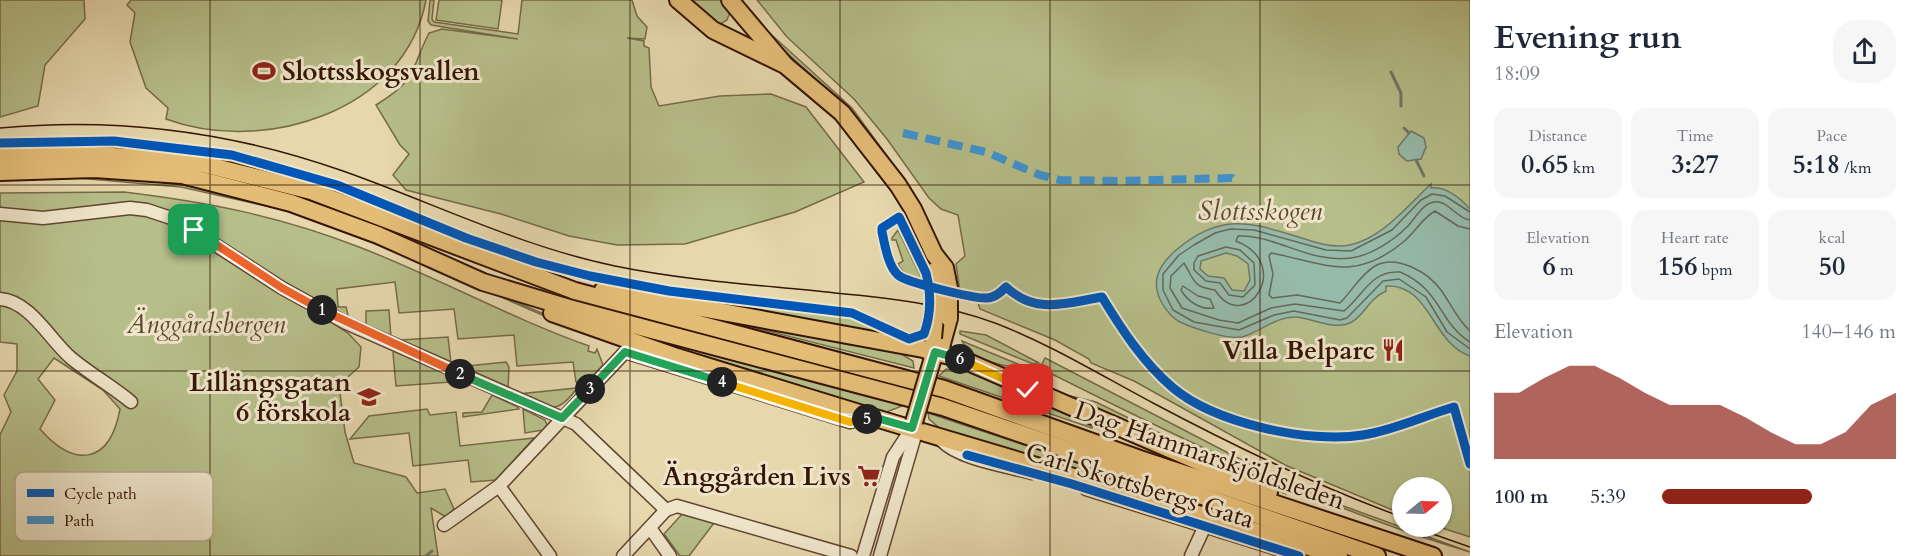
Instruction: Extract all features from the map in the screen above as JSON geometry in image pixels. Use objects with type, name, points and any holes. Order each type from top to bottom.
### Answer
[{"type":"main road","points":[[678,0],[713,30],[785,65]]},
{"type":"main road","points":[[730,0],[785,65],[842,113],[882,161],[914,209],[939,270],[949,288],[950,318],[938,345],[913,425]]},
{"type":"main road","name":"Dag Hammarskjöldsleden","points":[[0,157],[93,154],[149,158],[203,165],[327,196],[534,277],[628,307],[945,389],[1335,525],[1433,556]]},
{"type":"main road","name":"Dag Hammarskjöldsleden","points":[[0,172],[94,169],[182,175],[252,192],[323,214],[483,282],[569,308],[943,407],[1377,556]]},
{"type":"main road","points":[[938,345],[939,270]]},
{"type":"main road","points":[[534,277],[938,345],[961,359],[1264,490],[1335,525]]},
{"type":"main road","points":[[483,282],[531,305],[588,327],[873,417],[913,425],[937,435],[1339,556]]},
{"type":"street","points":[[0,214],[43,218],[130,208],[147,210],[177,220],[282,288],[346,323],[576,424],[666,510]]},
{"type":"street","points":[[0,299],[13,302],[25,311],[70,357],[131,402]]},
{"type":"street","points":[[444,525],[499,486],[625,352],[850,422],[873,417]]},
{"type":"street","points":[[863,556],[892,457],[913,425]]},
{"type":"street","points":[[880,556],[914,440],[913,425]]},
{"type":"street","name":"Carl Skottsbergs Gata","points":[[937,435],[943,443],[967,455],[1072,484],[1204,528],[1299,556]]},
{"type":"street","points":[[499,486],[550,556]]},
{"type":"street","points":[[879,499],[895,504]]},
{"type":"street","points":[[623,556],[666,510],[682,506],[851,556]]},
{"type":"street","points":[[651,528],[670,556]]},
{"type":"street","points":[[1191,556],[1204,528]]},
{"type":"green space","points":[[0,0],[84,0],[85,19],[45,65],[38,106],[0,117]]},
{"type":"green space","name":"Slottsskogsvallen","points":[[131,0],[426,0],[413,39],[390,71],[360,96],[324,115],[285,127],[245,131],[204,129],[166,119],[168,108],[146,88],[130,42],[135,13],[127,5]]},
{"type":"green space","points":[[430,0],[434,0],[432,19],[434,22],[518,34],[522,0],[632,0],[637,16],[647,27],[645,39],[627,38],[644,41],[644,46],[649,48],[651,87],[659,106],[720,96],[771,94],[806,107],[864,182],[795,212],[685,244],[617,245],[569,236],[501,214],[406,190],[393,175],[409,154],[400,145],[376,105],[406,81],[415,67],[429,33],[442,29],[518,39],[431,25],[428,21]]},
{"type":"green space","points":[[439,0],[502,0],[498,29],[436,20]]},
{"type":"green space","points":[[685,0],[723,0],[730,12],[727,20],[719,25]]},
{"type":"green space","name":"Slottsskogen","points":[[757,0],[1470,0],[1470,537],[1452,531],[1452,477],[1392,477],[1392,510],[1285,465],[1134,381],[1091,363],[1089,359],[1055,340],[980,309],[975,293],[960,291],[956,264],[965,256],[958,215],[941,209],[929,198],[887,139],[854,99],[787,37]]},
{"type":"green space","points":[[763,27],[852,108],[909,186],[858,119],[773,40]]},
{"type":"green space","points":[[66,177],[152,181],[208,189],[264,201],[361,234],[564,322],[563,324],[365,238],[289,211],[181,187]]},
{"type":"green space","name":"Änggårdsbergen","points":[[124,192],[185,200],[243,212],[330,236],[589,346],[588,351],[595,353],[597,349],[603,365],[584,385],[576,382],[573,362],[517,366],[514,335],[458,339],[454,309],[399,313],[395,282],[337,289],[338,307],[346,307],[348,315],[325,318],[348,333],[361,347],[359,367],[339,385],[345,432],[354,463],[406,477],[417,493],[445,489],[454,509],[446,517],[431,508],[438,556],[0,556],[0,435],[11,412],[4,395],[17,371],[17,344],[0,342],[0,193]],"holes":[[[54,358],[103,390],[120,409],[115,427],[100,450],[89,455],[78,455],[53,442],[40,429],[55,400],[38,379]]]},
{"type":"green space","points":[[898,230],[922,279],[905,273],[898,264],[903,261],[896,240],[892,238]]},
{"type":"green space","points":[[479,246],[568,273],[651,290],[850,317],[896,337],[602,284],[538,268]]},
{"type":"green space","points":[[389,310],[391,338],[366,327],[366,311]]},
{"type":"green space","points":[[728,321],[903,351],[903,355],[913,361],[914,368]]},
{"type":"green space","points":[[960,331],[986,335],[1039,363],[1033,364],[960,334]]},
{"type":"green space","points":[[448,337],[451,363],[400,340]]},
{"type":"green space","points":[[645,337],[886,399],[902,406],[884,413],[651,344]]},
{"type":"green space","points":[[962,341],[1025,367],[1008,366],[981,358],[967,348]]},
{"type":"green space","points":[[395,350],[456,375],[451,382],[396,386],[393,353]]},
{"type":"green space","points":[[1045,358],[1265,472],[1338,504],[1392,524],[1392,526],[1306,493],[1199,446],[1042,369]]},
{"type":"green space","points":[[506,362],[509,367],[508,389],[457,367]]},
{"type":"green space","points":[[963,366],[1093,424],[1092,428],[939,376],[946,369],[961,372]]},
{"type":"green space","points":[[577,388],[557,407],[544,406],[518,394]]},
{"type":"green space","points":[[492,395],[519,409],[463,417],[463,413],[482,412]]},
{"type":"green space","points":[[1066,395],[1096,402],[1229,467],[1288,492],[1286,494],[1158,440]]},
{"type":"green space","points":[[427,409],[430,415],[456,412],[460,446],[534,438],[496,480],[471,482],[468,460],[413,466],[409,433],[350,439],[369,416]]},
{"type":"green space","points":[[523,409],[545,420],[547,425],[543,430],[525,433]]},
{"type":"green space","points":[[928,413],[1292,534],[943,431],[929,419]]},
{"type":"green space","points":[[683,513],[714,523],[689,556],[680,556],[664,534]]},
{"type":"green space","points":[[1424,537],[1429,537],[1470,552]]},
{"type":"water","points":[[1411,131],[1424,138],[1426,147],[1421,159],[1407,161],[1399,154],[1398,147]]},
{"type":"water","points":[[1431,184],[1431,188],[1442,189],[1452,194],[1470,209],[1470,356],[1447,340],[1422,304],[1412,294],[1401,288],[1386,286],[1386,291],[1380,294],[1359,317],[1344,325],[1330,325],[1289,317],[1242,337],[1211,333],[1180,322],[1169,313],[1160,299],[1156,284],[1163,264],[1192,238],[1208,230],[1223,225],[1253,225],[1322,244],[1350,245],[1384,228]],"holes":[[[1226,253],[1237,256],[1248,264],[1250,280],[1244,291],[1232,290],[1224,278],[1208,276],[1200,269],[1201,261]]]},
{"type":"waterway","points":[[1391,72],[1401,93],[1401,106]]},
{"type":"waterway","points":[[1404,128],[1409,133]]},
{"type":"waterway","points":[[1416,160],[1424,176]]},
{"type":"waterway","points":[[426,556],[432,551]]},
{"type":"tram line","points":[[0,128],[44,125],[130,126],[217,137],[259,146],[343,171],[511,236],[615,266],[697,279],[896,300],[936,306],[975,316],[1036,341],[1245,450],[1307,479],[1392,513]]},
{"type":"tram line","points":[[1441,537],[1470,547]]},
{"type":"marked path","points":[[903,133],[986,152],[1040,175],[1060,180],[1232,178],[1238,183]]},
{"type":"cycle path","points":[[0,143],[114,141],[232,155],[337,185],[466,238],[536,262],[590,276],[669,291],[852,313],[909,339],[924,334],[930,304],[929,288],[928,281],[926,273],[899,217],[882,228],[882,232],[892,266],[903,278],[913,282],[926,286],[941,290],[980,298],[993,297],[1006,287],[1017,296],[1040,304],[1064,304],[1102,297],[1134,345],[1172,387],[1190,400],[1212,411],[1263,428],[1316,436],[1363,435],[1454,407],[1470,464]]},
{"type":"cycle path","points":[[625,352],[839,419],[858,421]]},
{"type":"cycle path","points":[[967,455],[1072,484],[1299,556]]},
{"type":"place","name":"Slottsskogsvallen","points":[[264,71]]},
{"type":"place","name":"Villa Belparc","points":[[1393,350]]},
{"type":"place","name":"Lillängsgatan 6 förskola","points":[[369,397]]},
{"type":"place","name":"Änggården Livs","points":[[869,476]]},
{"type":"route","points":[[194,230],[282,288],[346,323],[562,418],[625,352],[850,422],[873,417],[912,428],[935,352],[961,359],[1028,390]]}]
